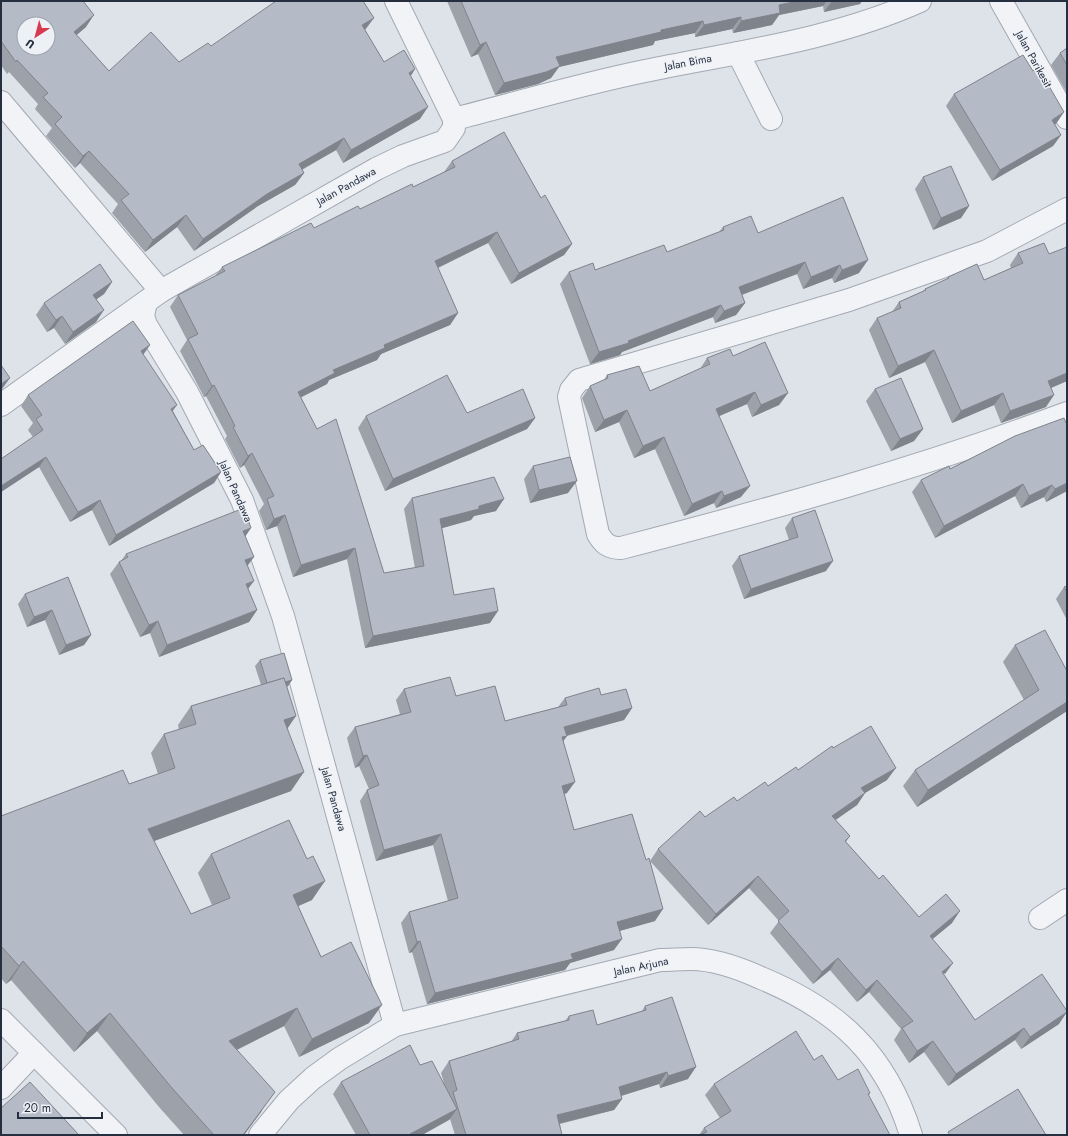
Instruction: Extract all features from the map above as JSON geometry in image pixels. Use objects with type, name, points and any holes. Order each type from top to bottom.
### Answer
[{"type":"street","points":[[396,1],[454,119]]},
{"type":"street","name":"Jalan Parikesit","points":[[1001,1],[1067,118]]},
{"type":"street","name":"Jalan Bima","points":[[454,119],[642,71],[807,39],[908,4]]},
{"type":"street","points":[[738,53],[771,119]]},
{"type":"street","points":[[1,102],[154,297],[1,405]]},
{"type":"street","name":"Jalan Pandawa","points":[[395,1025],[346,841],[283,616],[242,500],[188,392],[146,325],[143,316],[154,297],[376,169],[403,156],[445,141],[454,128],[454,119]]},
{"type":"street","points":[[1067,209],[988,251],[849,300],[579,380],[571,390],[569,397],[598,534],[602,541],[608,546],[614,548],[621,548],[740,517],[907,469],[1000,439],[1067,414]]},
{"type":"street","points":[[1040,918],[1067,900]]},
{"type":"street","name":"Jalan Arjuna","points":[[395,1025],[660,960],[692,959],[719,962],[742,970],[798,994],[824,1010],[844,1026],[871,1056],[890,1084],[911,1135]]},
{"type":"street","points":[[1,1020],[116,1135]]},
{"type":"street","points":[[260,1135],[289,1100],[313,1078],[339,1059],[395,1025]]},
{"type":"street","points":[[1,1088],[34,1053]]},
{"type":"building","points":[[1,1],[83,1],[94,15],[74,32],[109,71],[151,32],[179,62],[208,43],[211,46],[276,1],[363,1],[374,18],[362,25],[384,62],[404,50],[415,69],[409,73],[428,107],[351,150],[344,138],[299,164],[304,173],[267,194],[203,239],[186,215],[153,240],[121,200],[129,194],[89,151],[83,156],[55,124],[62,117],[43,97],[48,93],[17,60],[16,62],[1,41]]},
{"type":"building","points":[[461,1],[798,1],[779,5],[780,13],[741,21],[741,17],[704,25],[703,21],[661,30],[661,32],[556,57],[560,66],[546,72],[504,83],[486,42],[480,45]]},
{"type":"building","points":[[1067,48],[1067,65],[1060,53]]},
{"type":"building","points":[[1023,55],[1033,71],[1038,67],[1064,112],[1052,120],[1061,135],[1000,170],[954,94]]},
{"type":"building","points":[[504,132],[541,198],[545,195],[572,244],[519,273],[497,232],[435,261],[458,313],[384,345],[385,348],[333,370],[335,373],[298,392],[317,429],[336,419],[384,573],[424,566],[412,498],[494,477],[504,499],[479,506],[479,509],[440,519],[454,595],[494,588],[498,611],[373,636],[355,548],[301,565],[285,515],[274,519],[267,499],[274,496],[252,453],[248,456],[233,427],[235,426],[214,385],[212,386],[188,339],[198,334],[178,295],[225,271],[222,267],[311,223],[314,228],[358,206],[360,209],[412,184],[413,187],[455,167],[452,161]]},
{"type":"building","points":[[951,166],[969,206],[941,218],[923,177]]},
{"type":"building","points":[[843,197],[868,260],[842,270],[840,265],[811,277],[805,262],[739,287],[745,303],[724,311],[721,305],[628,341],[629,343],[599,352],[569,272],[593,263],[595,270],[664,245],[667,252],[724,230],[723,227],[751,216],[758,233]]},
{"type":"building","points":[[1044,243],[1049,254],[1067,247],[1067,373],[1048,381],[1054,395],[1010,411],[1003,393],[961,411],[934,350],[898,366],[877,318],[901,308],[899,302],[977,264],[984,280],[1023,263],[1018,253]]},
{"type":"building","points":[[100,264],[112,282],[93,295],[104,310],[73,332],[62,316],[56,320],[44,303]]},
{"type":"building","points":[[133,321],[150,345],[141,351],[177,405],[171,409],[194,450],[203,445],[221,472],[116,535],[100,500],[78,512],[46,457],[1,486],[1,459],[43,430],[36,419],[42,415],[28,395]]},
{"type":"building","points":[[765,342],[788,393],[761,405],[755,392],[716,409],[750,486],[724,496],[722,491],[692,504],[664,437],[643,446],[627,410],[604,420],[590,386],[608,378],[607,375],[639,366],[650,391],[710,364],[707,358],[730,349],[733,356]]},
{"type":"building","points":[[1,365],[10,378],[1,384]]},
{"type":"building","points":[[447,375],[467,413],[523,389],[535,418],[393,479],[366,416]]},
{"type":"building","points":[[901,378],[923,429],[900,439],[875,389]]},
{"type":"building","points":[[1064,418],[1066,423],[1067,422],[1067,483],[1055,489],[1052,485],[1029,496],[1023,484],[944,526],[921,480],[949,466],[950,469],[1015,436]]},
{"type":"building","points":[[570,457],[577,481],[539,490],[533,466]]},
{"type":"building","points":[[244,508],[251,528],[243,531],[254,557],[245,560],[254,581],[246,584],[257,610],[167,645],[158,621],[149,625],[119,562],[128,557],[126,554]]},
{"type":"building","points":[[815,510],[833,561],[751,589],[739,556],[798,537],[792,518]]},
{"type":"building","points":[[68,577],[91,635],[66,645],[52,610],[34,617],[25,594]]},
{"type":"building","points":[[1045,630],[1067,671],[1067,702],[928,790],[915,770],[1039,690],[1015,645]]},
{"type":"building","points":[[284,653],[292,680],[285,682],[284,678],[267,683],[260,660]]},
{"type":"building","points":[[450,677],[456,696],[495,686],[505,721],[567,705],[565,698],[599,688],[601,695],[626,689],[632,708],[564,727],[567,736],[562,737],[575,782],[562,786],[574,830],[632,814],[646,860],[649,858],[663,909],[617,922],[622,939],[571,954],[573,959],[435,993],[420,941],[417,942],[409,912],[458,898],[441,834],[384,850],[367,790],[379,785],[367,755],[363,756],[355,727],[411,712],[404,689]]},
{"type":"building","points":[[284,678],[296,716],[284,720],[304,772],[148,829],[191,914],[230,898],[211,854],[289,820],[307,859],[313,856],[325,881],[293,895],[321,957],[351,942],[382,1005],[312,1039],[297,1008],[229,1041],[275,1092],[243,1135],[214,1135],[172,1088],[110,1013],[87,1033],[23,961],[19,966],[1,946],[1,816],[123,770],[129,784],[175,768],[164,734],[196,724],[191,706]]},
{"type":"building","points":[[871,726],[896,768],[861,788],[865,793],[832,816],[850,836],[845,841],[879,879],[883,875],[919,917],[946,894],[960,911],[930,936],[953,963],[942,972],[975,1020],[1042,974],[1067,1011],[1030,1037],[1024,1028],[956,1074],[933,1041],[917,1051],[902,1028],[913,1021],[877,980],[866,990],[838,958],[822,972],[778,921],[789,911],[758,876],[716,914],[658,849],[700,811],[705,817],[734,797],[737,801],[765,782],[768,786],[796,767],[798,770],[832,746],[833,748]]},
{"type":"building","points":[[672,997],[696,1067],[668,1076],[667,1072],[619,1087],[622,1099],[557,1115],[562,1135],[466,1135],[453,1092],[457,1090],[449,1061],[519,1039],[517,1033],[569,1020],[569,1016],[593,1010],[597,1025],[646,1010],[645,1006]]},
{"type":"building","points":[[796,1031],[814,1060],[822,1055],[838,1080],[858,1069],[870,1093],[868,1094],[890,1135],[700,1135],[707,1132],[704,1128],[731,1111],[714,1084]]},
{"type":"building","points":[[410,1045],[420,1065],[432,1061],[457,1109],[410,1134],[411,1135],[370,1135],[341,1082]]},
{"type":"building","points":[[30,1082],[79,1135],[1,1135],[1,1108]]},
{"type":"building","points":[[1018,1089],[1046,1135],[950,1135],[948,1132]]}]
